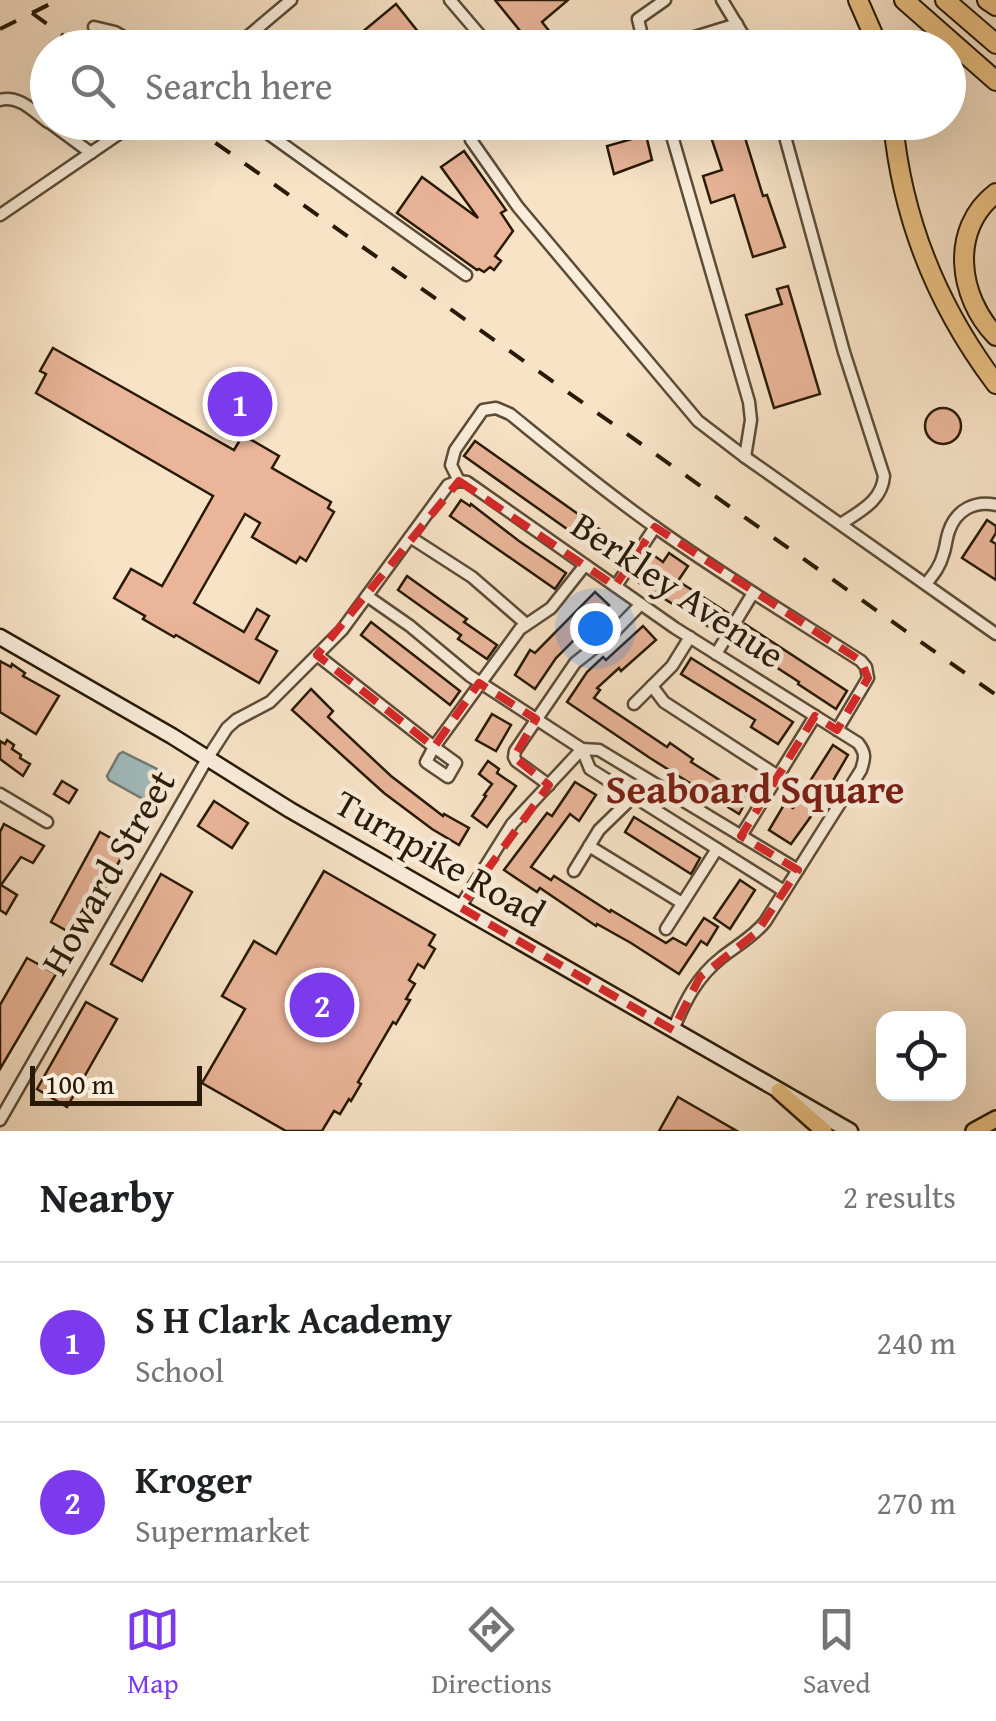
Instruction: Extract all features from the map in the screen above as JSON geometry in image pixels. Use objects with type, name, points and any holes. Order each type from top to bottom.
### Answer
[{"type":"highway","points":[[858,0],[871,30]]},
{"type":"highway","points":[[904,0],[938,30]]},
{"type":"highway","points":[[945,0],[996,44]]},
{"type":"highway","points":[[987,0],[996,6]]},
{"type":"highway","points":[[966,55],[996,81]]},
{"type":"highway","points":[[895,140],[916,240],[966,340],[996,384]]},
{"type":"highway","points":[[996,193],[976,214],[964,256],[974,304],[996,336]]},
{"type":"highway","points":[[966,340],[996,372]]},
{"type":"main road","name":"Turnpike Road","points":[[0,636],[290,810],[850,1131]]},
{"type":"main road","points":[[779,1090],[824,1131]]},
{"type":"main road","points":[[974,1131],[996,1119]]},
{"type":"street","points":[[255,30],[291,0]]},
{"type":"street","points":[[450,0],[476,30]]},
{"type":"street","points":[[641,30],[638,19],[665,0]]},
{"type":"street","points":[[722,0],[740,30]]},
{"type":"street","points":[[718,30],[737,24]]},
{"type":"street","points":[[94,26],[108,30]]},
{"type":"street","points":[[0,100],[10,98],[30,109]]},
{"type":"street","points":[[73,140],[91,153]]},
{"type":"street","points":[[0,215],[110,140]]},
{"type":"street","points":[[277,140],[466,276]]},
{"type":"street","points":[[470,140],[518,207],[698,421],[996,634]]},
{"type":"street","points":[[673,140],[749,402],[751,426],[745,457]]},
{"type":"street","points":[[786,140],[844,352],[884,476],[874,501],[841,524]]},
{"type":"street","points":[[459,481],[451,465],[455,450],[483,410],[496,408],[510,414],[655,527],[861,661],[868,678],[838,730]]},
{"type":"street","name":"Howard Street","points":[[0,1120],[4,1104],[228,728],[270,702],[342,630],[448,484],[459,481]]},
{"type":"street","name":"Berkley Avenue","points":[[459,481],[466,482],[690,638],[858,743],[866,758],[861,770],[798,870]]},
{"type":"street","points":[[926,584],[939,566],[948,532],[959,514],[978,504],[996,504]]},
{"type":"street","points":[[616,586],[655,527]]},
{"type":"street","points":[[410,537],[472,578],[526,623]]},
{"type":"street","points":[[317,655],[434,746],[526,623],[551,608],[584,565]]},
{"type":"street","points":[[716,654],[752,593]]},
{"type":"street","points":[[367,596],[479,683],[582,749],[599,750],[798,870],[757,932],[700,977],[673,1030]]},
{"type":"street","points":[[549,785],[514,757],[515,751],[576,662],[641,604]]},
{"type":"street","points":[[634,704],[672,666],[690,638]]},
{"type":"street","points":[[652,686],[664,702],[778,776]]},
{"type":"street","points":[[741,836],[815,716]]},
{"type":"street","points":[[460,907],[512,824],[582,749]]},
{"type":"street","points":[[582,749],[590,769],[784,891]]},
{"type":"street","points":[[0,794],[47,822]]},
{"type":"street","points":[[574,871],[599,830],[634,796]]},
{"type":"street","points":[[589,846],[682,904]]},
{"type":"street","points":[[666,929],[717,849]]},
{"type":"highlighted area","points":[[459,481],[615,586],[655,527],[861,661],[868,678],[837,730],[815,716],[741,836],[798,870],[757,932],[700,977],[673,1030],[460,907],[549,785],[514,757],[536,719],[479,683],[434,747],[317,655]]},
{"type":"water","points":[[123,752],[162,774],[152,798],[143,799],[109,780],[107,776]]},
{"type":"building","points":[[495,0],[568,0],[542,22],[548,30],[519,30]]},
{"type":"building","points":[[396,4],[417,30],[365,30]]},
{"type":"building","points":[[647,140],[652,160],[614,174],[607,146]]},
{"type":"building","points":[[712,140],[746,140],[763,196],[767,195],[785,247],[753,257],[734,195],[711,203],[703,176],[722,170]]},
{"type":"building","points":[[464,151],[506,210],[501,213],[513,231],[495,256],[501,261],[494,270],[477,270],[397,213],[422,177],[478,218],[441,167]]},
{"type":"building","points":[[788,286],[820,394],[774,408],[746,315],[782,304],[777,289]]},
{"type":"building","points":[[53,348],[234,450],[243,435],[279,456],[272,468],[331,502],[328,508],[334,512],[306,561],[300,557],[296,563],[252,537],[260,523],[245,514],[194,603],[244,632],[257,609],[269,616],[256,639],[277,651],[259,683],[143,619],[145,616],[114,598],[131,569],[162,586],[213,496],[36,393],[46,374],[40,371]]},
{"type":"building","points":[[943,408],[956,413],[961,426],[956,439],[943,444],[930,439],[925,426],[930,413]]},
{"type":"building","points":[[475,441],[602,531],[591,546],[464,456]]},
{"type":"building","points":[[461,500],[566,573],[555,589],[450,516]]},
{"type":"building","points":[[987,520],[996,526],[991,541],[996,544],[996,580],[962,558]]},
{"type":"building","points":[[649,552],[663,562],[669,553],[688,566],[678,581],[728,613],[717,632],[638,582],[645,571],[639,567]]},
{"type":"building","points":[[407,576],[497,645],[487,659],[458,639],[461,635],[398,590]]},
{"type":"building","points":[[595,592],[609,605],[556,658],[535,689],[515,675],[530,650],[535,653]]},
{"type":"building","points":[[371,622],[460,691],[450,705],[361,635]]},
{"type":"building","points":[[745,624],[847,691],[836,709],[734,640]]},
{"type":"building","points":[[643,626],[656,640],[597,688],[600,690],[594,698],[667,747],[670,743],[693,759],[691,762],[748,798],[739,814],[567,702],[587,672]]},
{"type":"building","points":[[691,658],[793,722],[778,744],[751,727],[755,720],[681,674]]},
{"type":"building","points":[[0,661],[11,667],[12,664],[25,673],[23,676],[59,696],[36,734],[0,712]]},
{"type":"building","points":[[311,689],[333,711],[328,717],[391,776],[443,816],[469,828],[459,845],[384,793],[292,710]]},
{"type":"building","points":[[492,714],[511,725],[496,751],[476,740]]},
{"type":"building","points":[[7,740],[20,758],[30,764],[23,776],[0,759],[0,741],[5,744]]},
{"type":"building","points":[[833,745],[848,755],[791,844],[769,830],[785,803],[793,808]]},
{"type":"building","points":[[488,761],[516,786],[487,827],[472,816],[492,784],[479,774]]},
{"type":"building","points":[[62,781],[77,790],[69,803],[54,794]]},
{"type":"building","points":[[575,782],[596,795],[579,821],[570,814],[531,867],[551,880],[554,876],[666,943],[673,938],[686,945],[704,918],[718,927],[707,945],[701,941],[679,974],[504,870],[547,813],[552,816]]},
{"type":"building","points":[[214,801],[248,823],[232,848],[198,826]]},
{"type":"building","points":[[634,817],[700,858],[691,874],[625,832]]},
{"type":"building","points":[[4,824],[44,846],[33,863],[21,857],[1,885],[17,895],[6,914],[0,910],[0,832]]},
{"type":"building","points":[[100,832],[127,847],[78,937],[51,922]]},
{"type":"building","points":[[324,871],[435,935],[429,945],[435,949],[424,968],[418,964],[409,980],[415,984],[406,999],[410,1000],[396,1024],[393,1022],[351,1101],[340,1114],[334,1111],[322,1131],[286,1131],[202,1083],[245,1009],[222,996],[254,941],[276,954]]},
{"type":"building","points":[[161,874],[192,892],[142,981],[111,964]]},
{"type":"building","points":[[740,880],[755,890],[730,929],[714,918]]},
{"type":"building","points":[[27,958],[56,974],[0,1069],[0,1005]]},
{"type":"building","points":[[86,1002],[117,1019],[67,1107],[37,1089]]},
{"type":"building","points":[[678,1097],[737,1131],[659,1131]]},
{"type":"railway","points":[[0,29],[58,0]]},
{"type":"railway","points":[[32,13],[55,30]]},
{"type":"railway","points":[[211,140],[996,695]]},
{"type":"place","name":"S H Clark Academy","points":[[240,404]]},
{"type":"place","name":"Kroger","points":[[322,1005]]},
{"type":"district","name":"Seaboard Square","points":[[755,789]]}]
